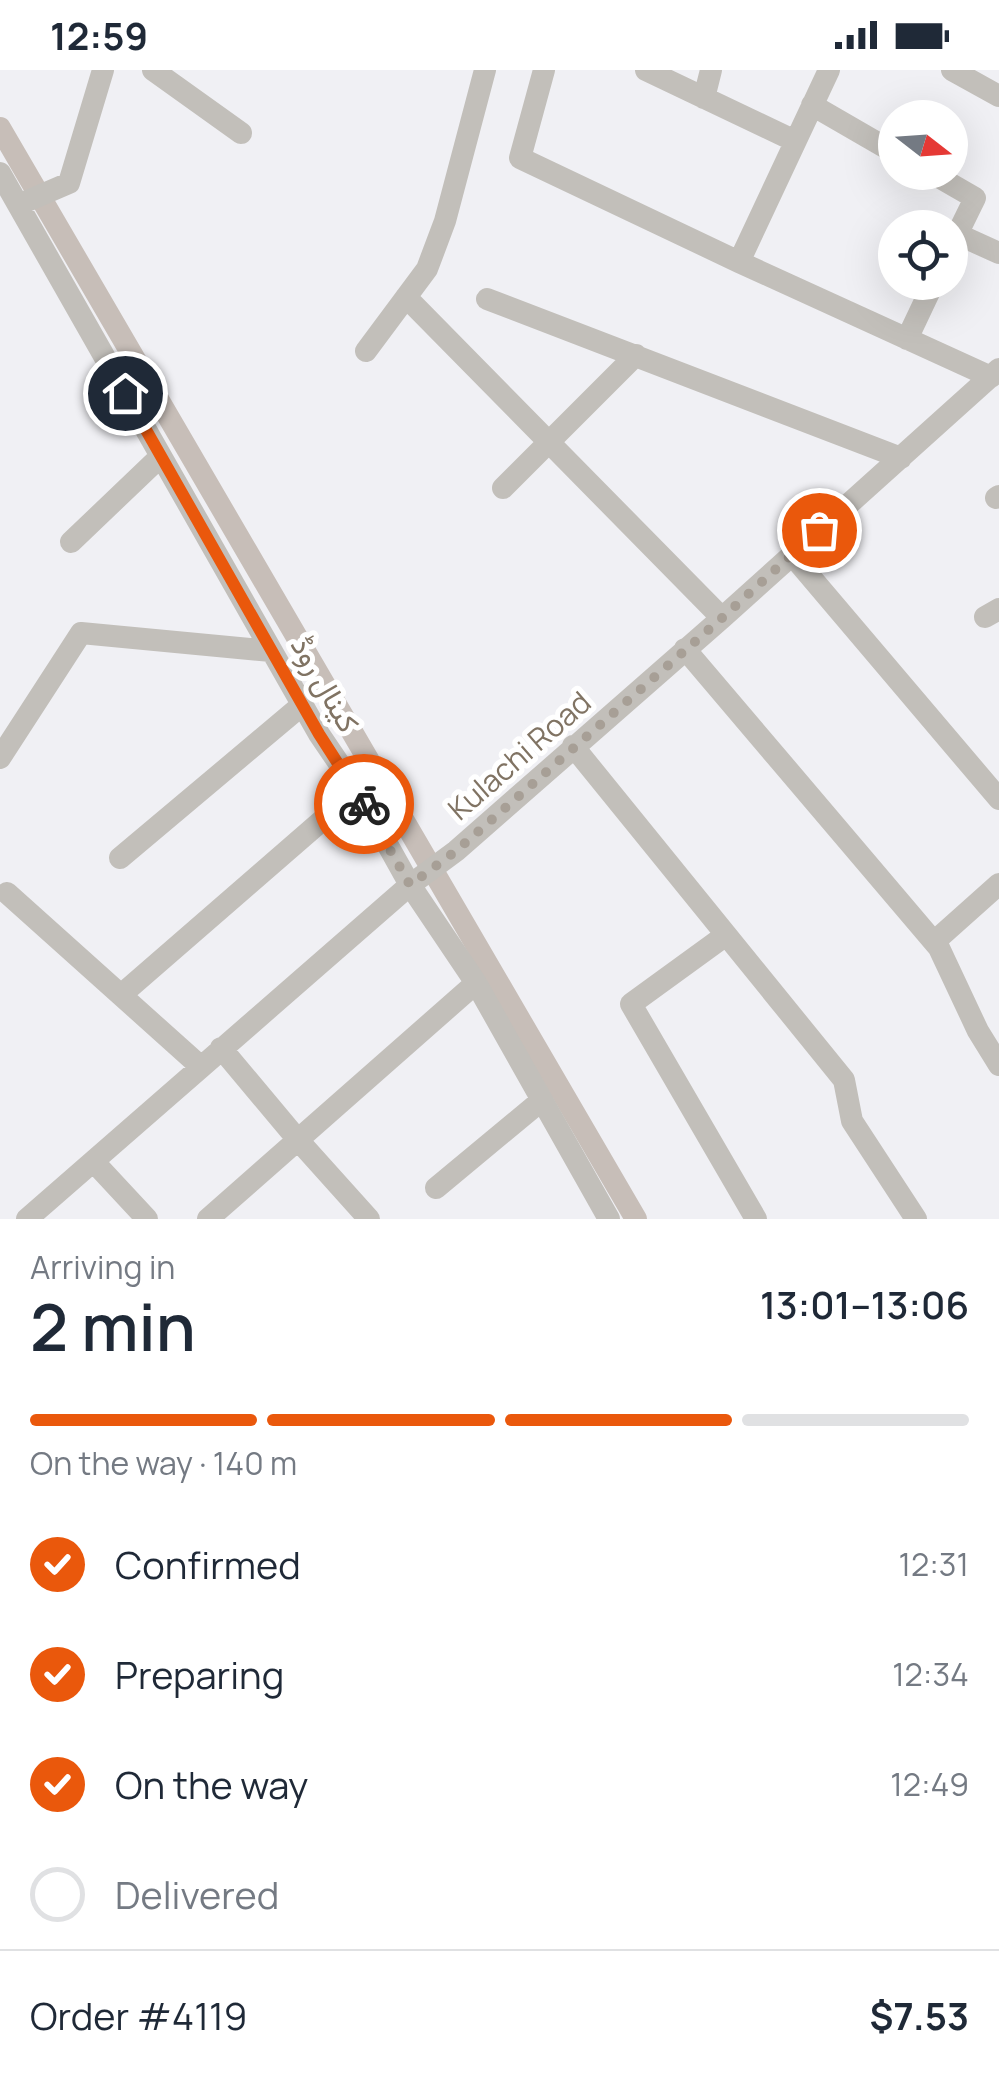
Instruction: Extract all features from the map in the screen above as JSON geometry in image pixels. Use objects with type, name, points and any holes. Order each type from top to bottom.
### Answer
[{"type":"street","points":[[18,205],[69,183],[103,70]]},
{"type":"street","points":[[153,70],[241,133]]},
{"type":"street","points":[[366,351],[427,270],[445,222],[486,70]]},
{"type":"street","points":[[544,70],[520,158],[907,339],[995,373]]},
{"type":"street","points":[[646,70],[796,140]]},
{"type":"street","points":[[704,98],[712,70]]},
{"type":"street","points":[[739,262],[829,70]]},
{"type":"street","points":[[952,70],[999,96]]},
{"type":"street","points":[[812,105],[878,143]]},
{"type":"street","name":"کینال روڈ","points":[[0,173],[302,705],[410,885],[476,982],[605,1217]]},
{"type":"street","points":[[961,190],[975,198],[968,213]]},
{"type":"street","points":[[968,245],[999,253]]},
{"type":"street","points":[[406,297],[722,618]]},
{"type":"street","points":[[487,300],[901,458]]},
{"type":"street","points":[[907,339],[925,300]]},
{"type":"street","points":[[504,488],[636,355]]},
{"type":"street","name":"Kulachi Road","points":[[27,1219],[410,885],[456,851],[995,373]]},
{"type":"street","points":[[72,542],[161,456]]},
{"type":"street","points":[[792,555],[999,800]]},
{"type":"street","points":[[0,758],[80,633],[272,651]]},
{"type":"street","points":[[685,649],[934,942],[999,1064]]},
{"type":"street","points":[[120,858],[302,705]]},
{"type":"street","points":[[573,746],[844,1080],[852,1121],[916,1219]]},
{"type":"street","points":[[121,995],[356,790]]},
{"type":"street","points":[[934,942],[999,884]]},
{"type":"street","points":[[7,893],[200,1066]]},
{"type":"street","points":[[726,935],[632,1004],[756,1219]]},
{"type":"street","points":[[208,1219],[476,982]]},
{"type":"street","points":[[221,1048],[369,1219]]},
{"type":"street","points":[[436,1188],[542,1100]]},
{"type":"street","points":[[94,1162],[147,1219]]},
{"type":"waterway","points":[[0,128],[636,1219]]},
{"type":"way so far","points":[[364,804],[410,885],[456,851],[819,530]]},
{"type":"route","points":[[125,393],[319,734],[364,804]]}]
